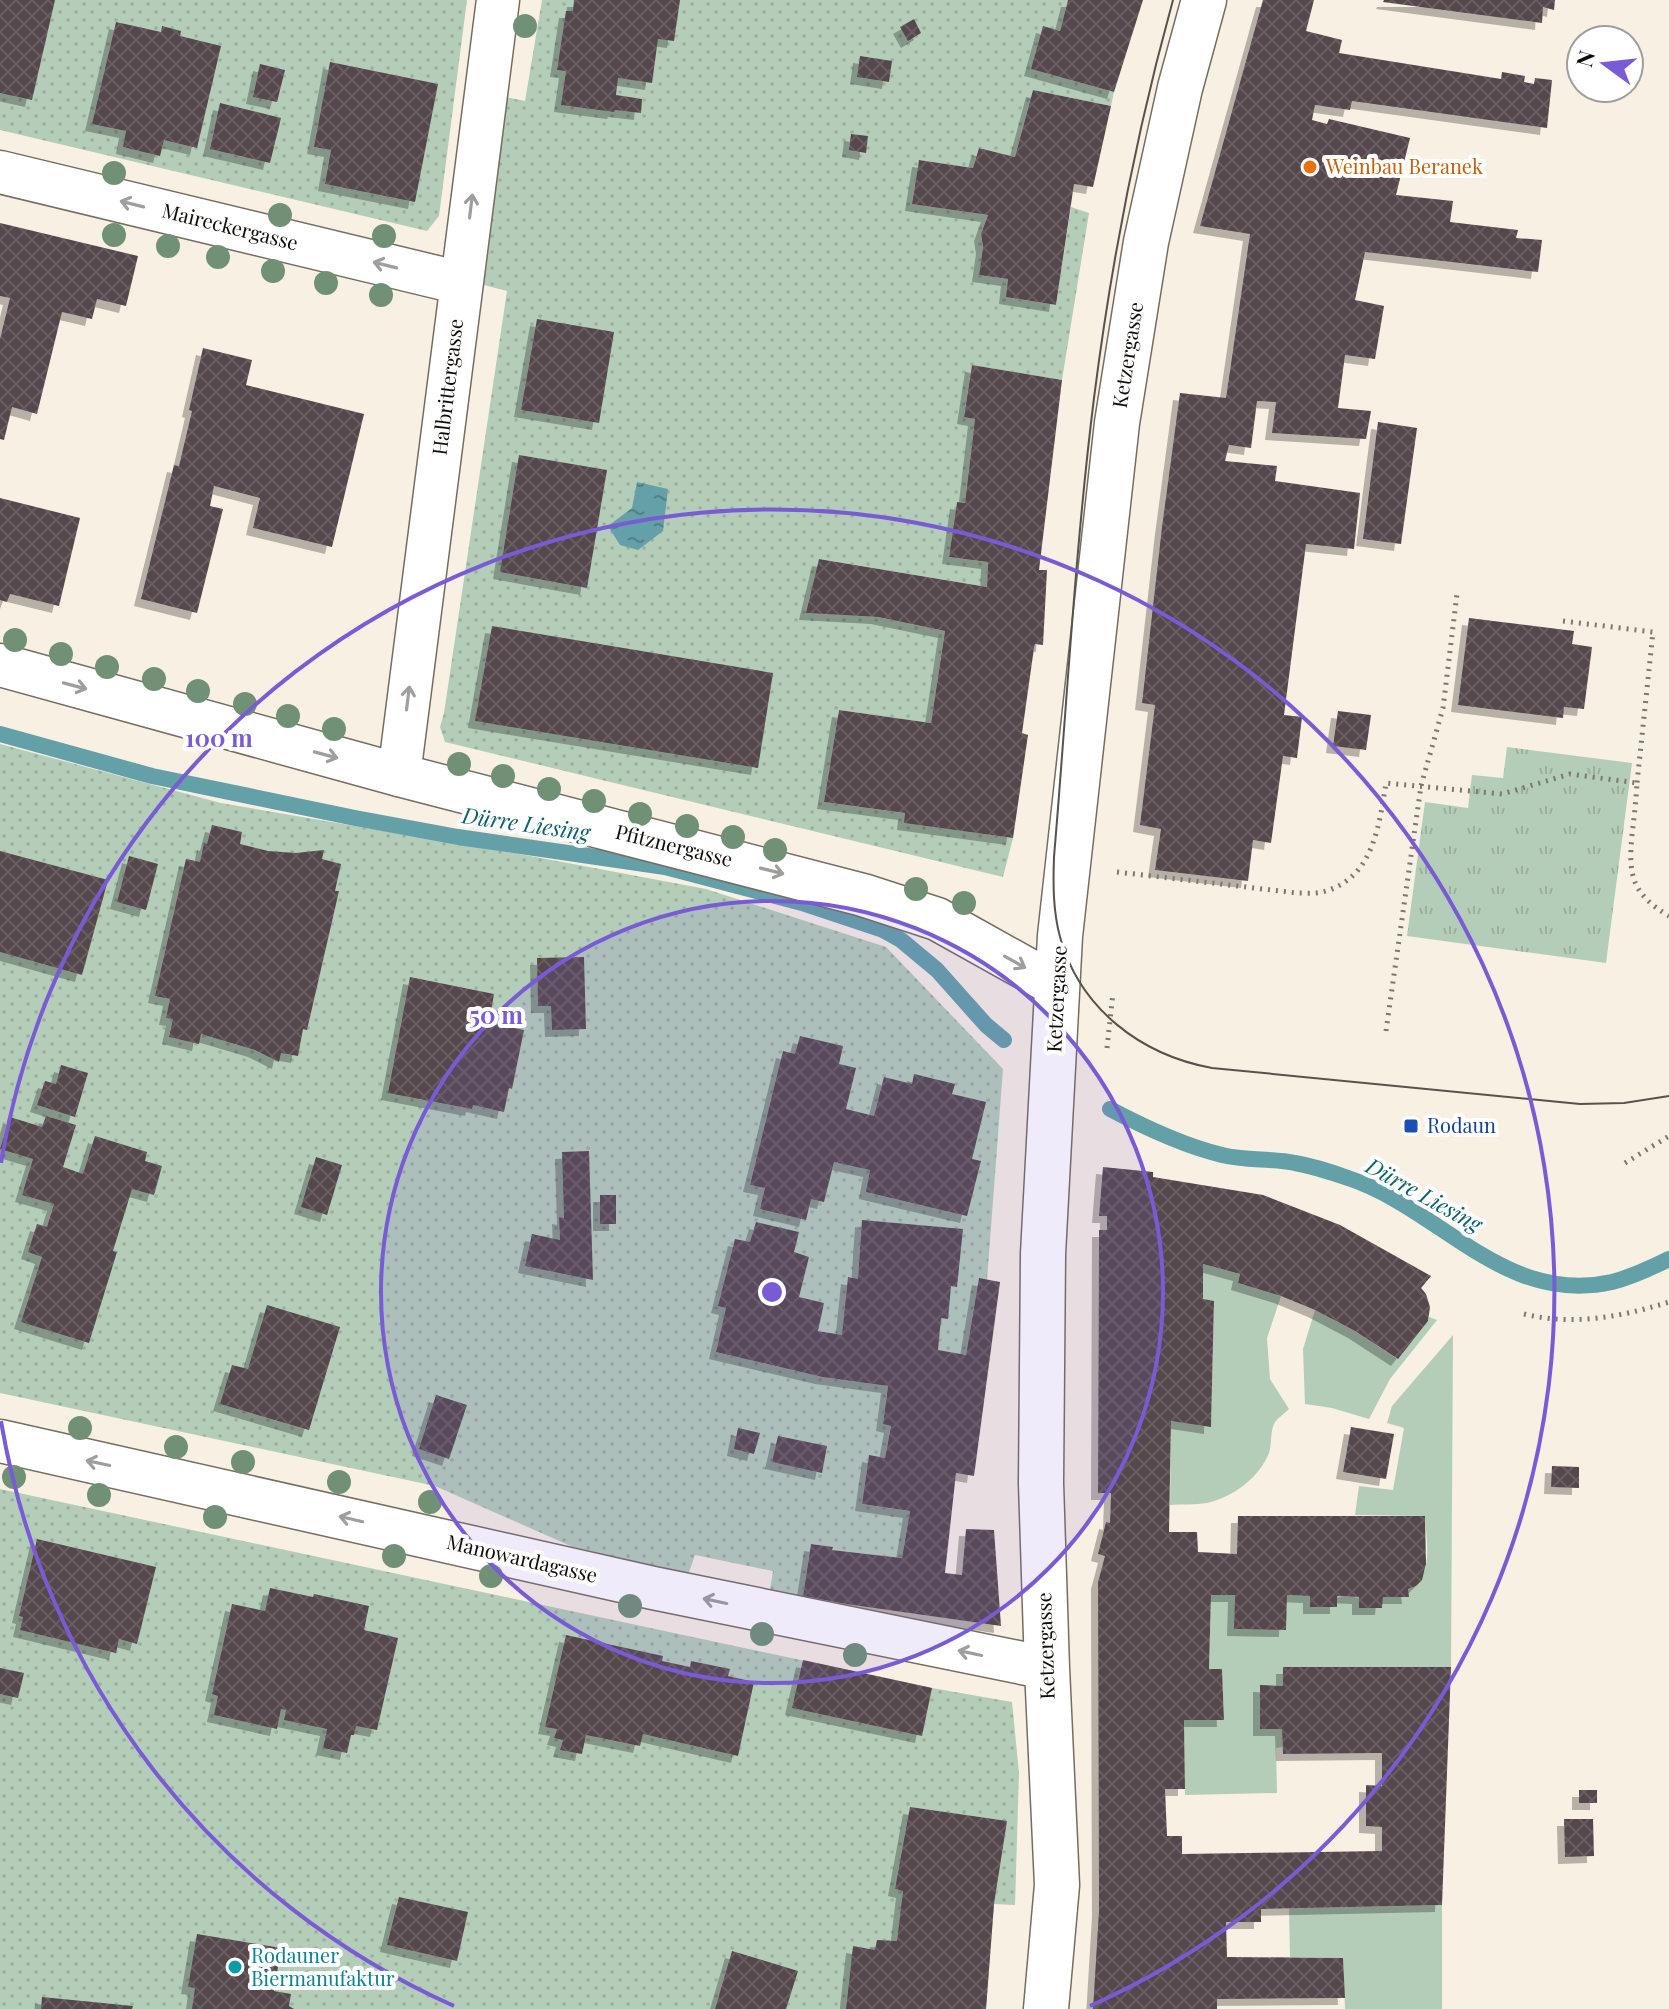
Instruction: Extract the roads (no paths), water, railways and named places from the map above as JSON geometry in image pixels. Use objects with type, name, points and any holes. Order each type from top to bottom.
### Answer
[{"type":"main road","name":"Ketzergasse","points":[[1046,2009],[1057,1885],[1041,1483],[1043,1254],[1057,986],[1067,866],[1119,408],[1146,242],[1180,88],[1204,0]]},
{"type":"street","name":"Halbrittergasse","points":[[399,775],[498,0]]},
{"type":"street","name":"Maireckergasse","points":[[0,172],[461,283]]},
{"type":"street","name":"Pfitznergasse","points":[[0,665],[399,775],[863,895],[937,919],[1057,986]]},
{"type":"street","name":"Manowardagasse","points":[[0,1441],[653,1588],[1047,1668]]},
{"type":"water","points":[[637,482],[668,489],[663,531],[638,550],[620,545],[608,526],[632,508]]},
{"type":"waterway","name":"Dürre Liesing","points":[[0,734],[152,776],[458,837],[665,867],[802,903],[883,930],[901,940],[937,970],[986,1025],[1004,1040]]},
{"type":"waterway","name":"Dürre Liesing","points":[[1110,1109],[1208,1151],[1231,1157],[1295,1163],[1348,1178],[1413,1210],[1505,1268],[1538,1280],[1573,1286],[1612,1282],[1669,1259]]},
{"type":"tram line","points":[[1173,0],[1126,198],[1087,455],[1054,857],[1056,917],[1069,963],[1098,1007],[1117,1025],[1161,1052],[1212,1068],[1580,1104],[1624,1103],[1669,1096]]},
{"type":"place","name":"Weinbau Beranek","points":[[1310,167]]},
{"type":"place","name":"Rodaun","points":[[1411,1126]]},
{"type":"place","name":"Rodauner Biermanufaktur","points":[[235,1967]]}]
